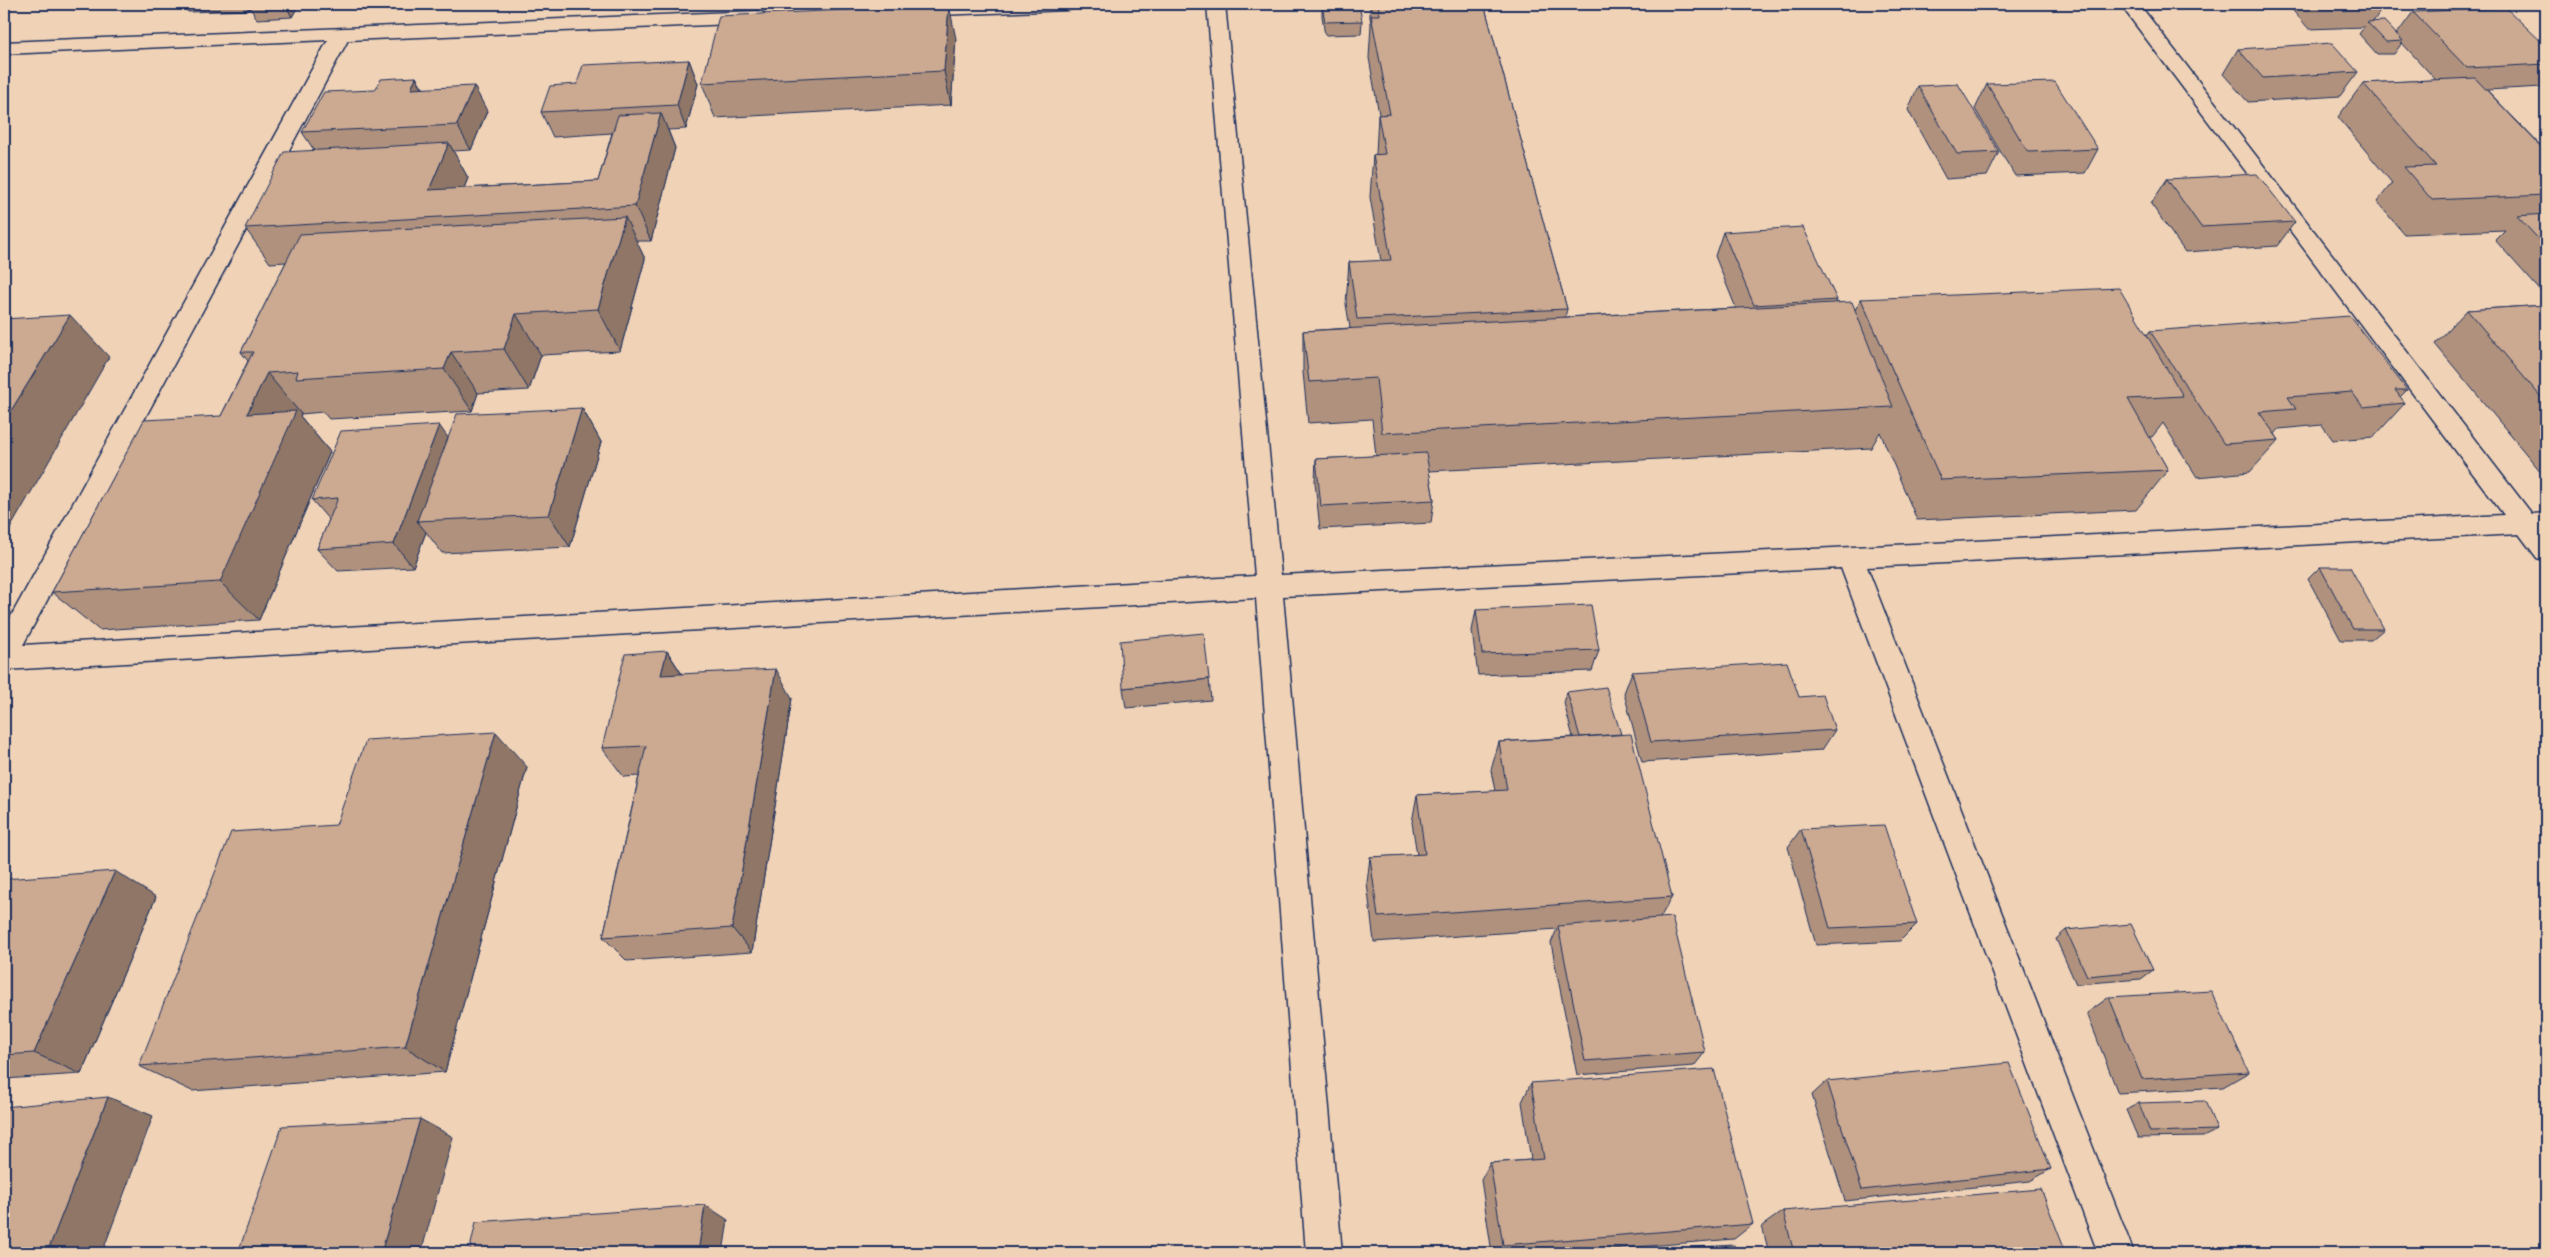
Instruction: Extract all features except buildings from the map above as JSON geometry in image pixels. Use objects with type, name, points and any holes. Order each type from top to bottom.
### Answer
[{"type":"street","points":[[889,11],[1068,4]]},
{"type":"street","points":[[1216,4],[1269,586],[1324,1253]]},
{"type":"street","points":[[2129,4],[2536,524],[2546,551]]},
{"type":"street","points":[[4,48],[779,16]]},
{"type":"street","points":[[4,657],[341,34]]},
{"type":"street","points":[[4,657],[1269,586],[2536,524]]},
{"type":"street","points":[[1850,557],[2116,1253]]}]
